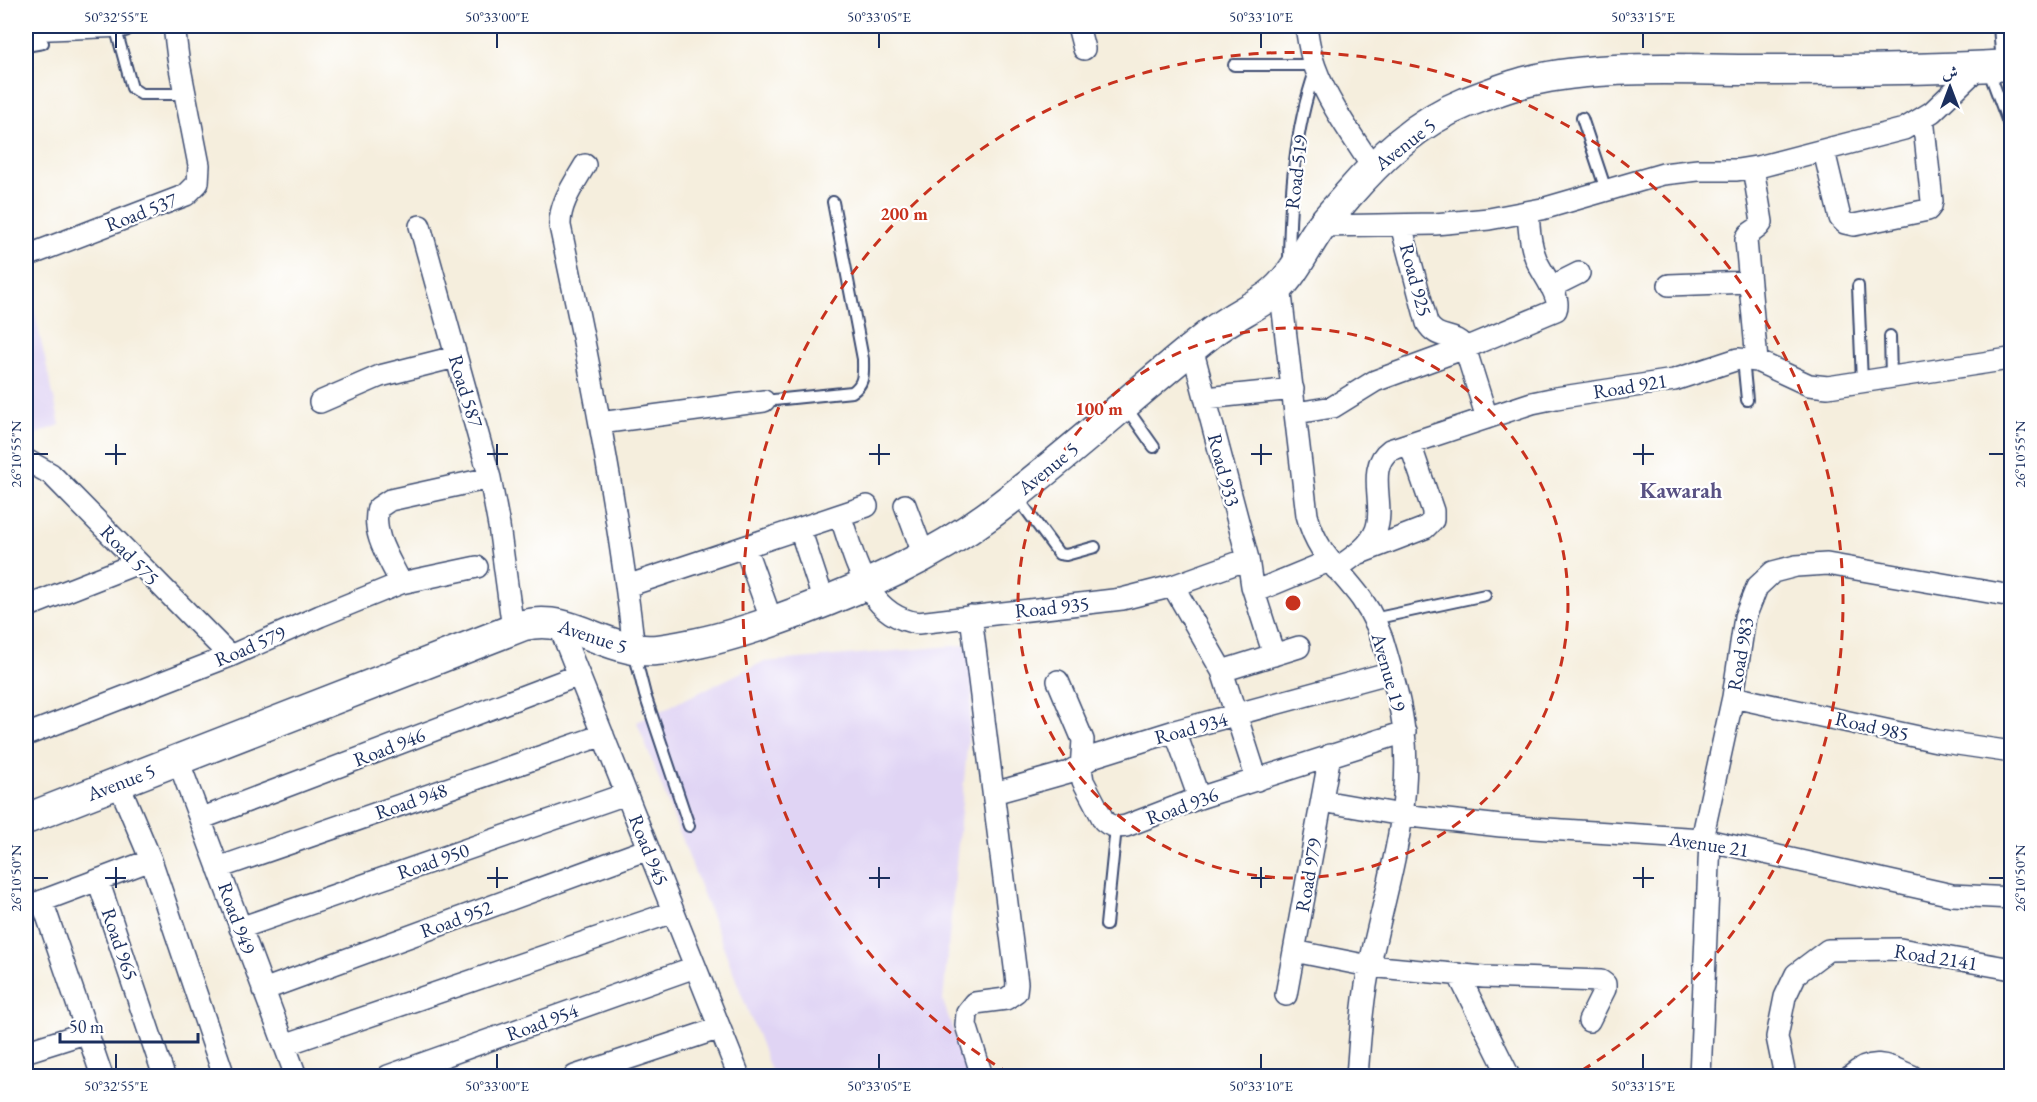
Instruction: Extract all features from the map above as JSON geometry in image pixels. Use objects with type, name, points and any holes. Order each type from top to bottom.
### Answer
[{"type":"street","points":[[26,30],[124,26]]},
{"type":"street","name":"Road 537","points":[[32,254],[186,195],[198,183],[200,171],[184,94],[174,26]]},
{"type":"street","points":[[1078,26],[1084,49]]},
{"type":"street","points":[[1306,26],[1315,67],[1340,117],[1373,168]]},
{"type":"street","points":[[1321,226],[1462,222],[1527,212],[1646,178],[1680,171],[1753,168],[1893,133],[1923,118],[1995,66]]},
{"type":"street","name":"Avenue 5","points":[[26,819],[513,629],[535,623],[558,623],[615,645],[646,651],[726,636],[772,622],[866,586],[924,556],[972,527],[1015,495],[1221,325],[1268,297],[1285,281],[1321,226],[1373,168],[1401,141],[1432,120],[1462,104],[1528,81],[1598,71],[1995,66]]},
{"type":"street","points":[[1824,150],[1840,218],[1845,223],[1854,225],[1923,212],[1931,206],[1923,118]]},
{"type":"street","points":[[585,165],[563,205],[560,220],[600,423],[627,586],[634,649]]},
{"type":"street","points":[[1753,168],[1762,222],[1760,227],[1749,233],[1746,238],[1750,360],[1809,385],[1828,387],[2009,359]]},
{"type":"street","points":[[1296,413],[1333,407],[1375,381],[1552,313],[1558,302],[1536,260],[1527,212]]},
{"type":"street","name":"Road 925","points":[[1401,225],[1427,323],[1434,332],[1457,339],[1465,348]]},
{"type":"street","name":"Road 587","points":[[420,226],[490,478],[513,629]]},
{"type":"street","points":[[1551,287],[1579,273]]},
{"type":"street","name":"Avenue 19","points":[[1285,281],[1293,388],[1307,515],[1315,539],[1332,565],[1361,598],[1373,619],[1392,672],[1405,732],[1402,815],[1388,890],[1369,966],[1363,1004],[1357,1077]]},
{"type":"street","points":[[1669,285],[1749,282]]},
{"type":"street","name":"Road 933","points":[[1192,348],[1248,559],[1254,592],[1274,655]]},
{"type":"street","points":[[1465,348],[1486,418]]},
{"type":"street","points":[[320,402],[380,376],[455,357]]},
{"type":"street","name":"Road 921","points":[[1332,565],[1358,554],[1371,539],[1378,521],[1379,463],[1390,450],[1486,418],[1556,398],[1674,380],[1730,361],[1750,360]]},
{"type":"street","points":[[1206,398],[1293,388]]},
{"type":"street","points":[[600,423],[764,401]]},
{"type":"street","points":[[1358,554],[1425,528],[1433,520],[1433,511],[1410,444]]},
{"type":"street","name":"Road 575","points":[[26,460],[51,474],[230,656]]},
{"type":"street","points":[[401,583],[378,533],[375,520],[378,508],[390,500],[490,478]]},
{"type":"street","points":[[905,505],[924,556]]},
{"type":"street","points":[[627,586],[867,506]]},
{"type":"street","points":[[840,515],[866,586]]},
{"type":"street","points":[[800,529],[824,603]]},
{"type":"street","points":[[746,547],[772,622]]},
{"type":"street","name":"Road 935","points":[[866,586],[891,615],[918,623],[1139,595],[1173,586],[1248,559]]},
{"type":"street","points":[[26,607],[138,563]]},
{"type":"street","name":"Road 983","points":[[1700,1077],[1706,840],[1733,697],[1745,616],[1757,587],[1773,572],[1796,566],[1827,564],[2012,596]]},
{"type":"street","points":[[1254,592],[1332,565]]},
{"type":"street","name":"Road 579","points":[[26,735],[230,656],[401,583],[477,567]]},
{"type":"street","points":[[1173,586],[1222,671],[1257,780]]},
{"type":"street","points":[[972,616],[1017,987],[1016,992],[1010,998],[975,1003],[967,1013],[966,1025],[982,1077]]},
{"type":"street","name":"Road 945","points":[[558,623],[739,1077]]},
{"type":"street","points":[[1222,671],[1299,647]]},
{"type":"street","name":"Road 934","points":[[994,793],[1069,772],[1095,756],[1175,731],[1392,672]]},
{"type":"street","name":"Road 946","points":[[200,819],[579,675]]},
{"type":"street","points":[[1058,681],[1083,740],[1083,781],[1104,821],[1116,827]]},
{"type":"street","name":"Road 985","points":[[1733,697],[1937,741],[2012,752]]},
{"type":"street","points":[[1175,731],[1199,798]]},
{"type":"street","name":"Road 936","points":[[1116,827],[1126,826],[1199,798],[1405,732]]},
{"type":"street","name":"Road 948","points":[[218,868],[603,735]]},
{"type":"street","name":"Road 979","points":[[1286,995],[1330,756]]},
{"type":"street","name":"Road 949","points":[[178,760],[296,1077]]},
{"type":"street","points":[[118,782],[151,860],[224,1077]]},
{"type":"street","name":"Road 950","points":[[240,928],[626,794]]},
{"type":"street","name":"Avenue 21","points":[[1322,801],[1402,815],[1501,826],[1706,840],[1952,895],[2012,898]]},
{"type":"street","name":"Road 952","points":[[263,990],[648,849]]},
{"type":"street","points":[[102,1077],[88,1032],[34,904],[151,860]]},
{"type":"street","name":"Road 965","points":[[98,879],[164,1077]]},
{"type":"street","points":[[284,1045],[673,912]]},
{"type":"street","name":"Road 2141","points":[[1785,1077],[1777,1037],[1785,998],[1796,974],[1827,950],[1900,949],[2012,969]]},
{"type":"street","points":[[1294,951],[1369,966],[1484,977],[1601,981],[1605,984],[1605,989],[1589,1021]]},
{"type":"street","name":"Road 954","points":[[388,1077],[695,967]]},
{"type":"street","points":[[1458,974],[1509,1077]]},
{"type":"street","points":[[575,1077],[720,1028]]},
{"type":"street","points":[[27,1049],[88,1032]]},
{"type":"street","points":[[1851,1077],[1866,1065],[1882,1064],[1912,1077]]},
{"type":"lane","points":[[115,26],[132,88],[141,93],[184,94]]},
{"type":"lane","points":[[1999,26],[1995,66],[2012,133]]},
{"type":"lane","points":[[26,46],[44,43]]},
{"type":"lane","points":[[1234,65],[1315,67]]},
{"type":"lane","name":"Road 519","points":[[1285,281],[1297,156],[1307,94],[1315,67]]},
{"type":"lane","points":[[1582,118],[1606,190]]},
{"type":"lane","points":[[764,401],[852,392],[863,382],[863,359],[833,202]]},
{"type":"lane","points":[[1858,285],[1862,382]]},
{"type":"lane","points":[[1890,336],[1891,378]]},
{"type":"lane","points":[[1747,400],[1750,360]]},
{"type":"lane","points":[[1124,406],[1154,447]]},
{"type":"lane","points":[[1015,495],[1059,554],[1066,555],[1095,547]]},
{"type":"lane","points":[[1373,619],[1485,595]]},
{"type":"lane","points":[[634,649],[645,695],[689,826]]},
{"type":"lane","points":[[1106,925],[1116,827]]},
{"type":"shaded area","points":[[26,275],[60,425],[26,438]]},
{"type":"shaded area","points":[[977,644],[943,1001],[969,1076],[773,1076],[637,722],[763,662]]},
{"type":"district","name":"Kawarah","points":[[1681,490]]}]
